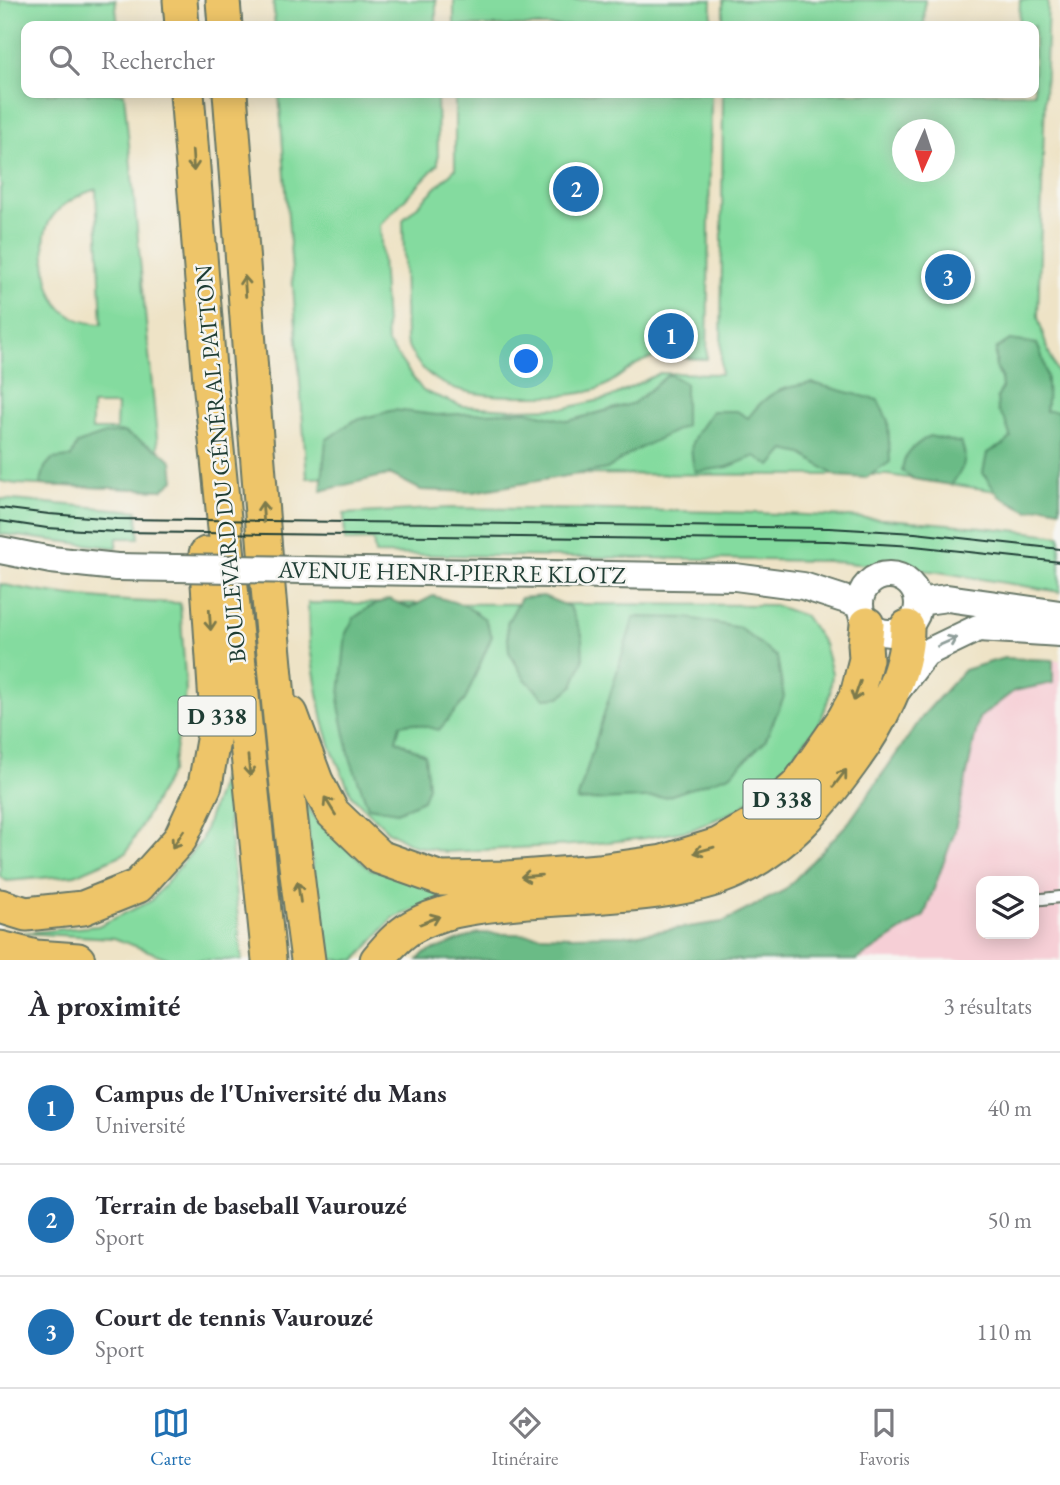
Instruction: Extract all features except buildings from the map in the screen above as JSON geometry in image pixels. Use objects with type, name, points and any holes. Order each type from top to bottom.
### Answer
[{"type":"highway","points":[[180,0],[182,21]]},
{"type":"highway","points":[[223,0],[225,21]]},
{"type":"highway","name":"BOULEVARD DU GÉNÉRAL PATTON","points":[[187,98],[210,381],[269,960]]},
{"type":"highway","name":"BOULEVARD DU GÉNÉRAL PATTON","points":[[230,98],[276,678],[293,852],[308,960]]},
{"type":"highway","name":"D 338","points":[[0,906],[26,914],[82,908],[138,886],[180,839],[205,785],[217,718],[198,444],[210,381]]},
{"type":"highway","name":"D 338","points":[[276,678],[316,780],[332,811],[379,858],[441,879],[508,878],[600,871],[663,862],[718,845],[753,825],[798,785],[845,719],[857,695],[866,659],[863,614]]},
{"type":"highway","points":[[884,708],[908,640],[913,615]]},
{"type":"highway","name":"D 338","points":[[377,960],[411,928],[438,916],[467,908],[528,900],[664,890],[734,872],[769,852],[811,813],[836,785],[862,748],[884,708]]},
{"type":"highway","points":[[0,948],[36,957],[78,960]]},
{"type":"street","name":"AVENUE HENRI-PIERRE KLOTZ","points":[[0,550],[51,560],[117,566],[735,577],[803,586],[863,614],[883,633],[896,632],[913,615],[947,598],[1060,614]]},
{"type":"street","points":[[863,614],[862,592],[870,581],[881,575],[891,574],[908,580],[917,594],[913,615]]},
{"type":"street","points":[[884,708],[926,653],[978,628],[1060,633]]},
{"type":"lane","points":[[1039,899],[1060,897]]},
{"type":"shaded area","points":[[1053,660],[1060,660],[1060,960],[857,960],[924,916],[954,834],[979,718],[1014,691],[1053,683]]},
{"type":"green space","points":[[0,0],[115,0],[117,21],[21,21],[21,98],[124,98],[162,490],[16,484],[0,481]],"holes":[[[96,189],[102,324],[76,318],[66,313],[59,305],[49,285],[44,250],[49,222],[58,210],[82,194]],[[92,405],[117,405],[116,430],[92,430]]]},
{"type":"green space","points":[[273,0],[436,0],[436,21],[275,21]]},
{"type":"green space","points":[[454,0],[712,0],[711,21],[454,21]]},
{"type":"green space","points":[[723,0],[925,0],[924,21],[723,21]]},
{"type":"green space","points":[[1020,0],[1048,0],[1038,317],[1060,378],[1060,411],[1046,412],[1047,388],[1040,371],[1010,340],[996,349],[995,365],[1002,385],[997,398],[1011,438],[987,453],[997,491],[888,475],[475,474],[307,478],[279,98],[437,98],[438,164],[380,225],[387,342],[423,391],[462,406],[566,408],[609,398],[660,373],[721,374],[723,98],[1039,98],[1039,21],[1019,21]]},
{"type":"green space","points":[[455,98],[711,98],[707,359],[654,358],[633,367],[598,389],[554,396],[473,393],[440,382],[415,359],[406,341],[403,220],[455,169]]},
{"type":"green space","points":[[1010,340],[1037,344],[1046,377],[1046,411],[1060,411],[1060,509],[1044,506],[1028,511],[999,496],[983,473],[987,453],[1011,438],[1005,420],[998,411],[997,398],[1002,389],[1001,375],[996,367],[996,349]]},
{"type":"green space","points":[[669,374],[685,383],[685,426],[634,451],[607,469],[473,492],[421,490],[390,474],[321,491],[326,440],[353,421],[394,410],[437,415],[527,411],[568,421],[634,403]]},
{"type":"green space","points":[[812,383],[878,400],[888,421],[890,462],[866,478],[836,476],[802,454],[785,450],[771,466],[755,456],[728,467],[695,472],[692,444],[712,411],[737,411],[748,418],[762,402],[776,392]]},
{"type":"green space","points":[[123,432],[162,452],[172,461],[174,480],[162,490],[40,485],[45,467],[52,459],[71,457],[77,444],[105,434]]},
{"type":"green space","points":[[929,436],[961,443],[964,449],[961,470],[951,485],[914,479],[902,471],[910,450]]},
{"type":"green space","points":[[0,499],[137,511],[139,538],[117,538],[117,548],[0,534]]},
{"type":"green space","points":[[450,508],[832,516],[984,527],[1060,536],[1060,592],[939,572],[827,561],[375,554],[373,540],[345,541],[344,514]]},
{"type":"green space","points":[[0,584],[89,598],[180,603],[186,692],[171,772],[126,853],[75,875],[7,881],[0,877]]},
{"type":"green space","points":[[433,596],[464,605],[485,619],[492,636],[465,700],[439,730],[412,723],[400,725],[396,740],[425,755],[428,786],[423,800],[397,812],[368,807],[350,758],[339,706],[346,633],[354,618],[368,608],[389,599],[410,608]]},
{"type":"green space","points":[[543,596],[570,607],[582,635],[583,661],[573,686],[560,697],[544,698],[524,678],[509,652],[507,623],[521,598]]},
{"type":"green space","points":[[308,603],[774,605],[805,616],[824,644],[832,673],[830,694],[820,723],[785,766],[740,809],[691,830],[590,844],[446,852],[412,845],[388,831],[352,796],[331,748],[323,721],[309,643]]},
{"type":"green space","points":[[634,617],[689,618],[740,628],[777,657],[784,697],[765,741],[730,775],[666,797],[577,801]]},
{"type":"green space","points":[[1004,658],[1053,660],[1053,683],[1014,691],[979,718],[954,834],[924,916],[857,960],[418,960],[423,954],[478,933],[632,935],[723,922],[785,890],[849,822],[925,713],[964,670]]},
{"type":"green space","points":[[224,773],[242,960],[172,960],[114,938],[22,933],[98,926],[151,901],[201,841]]},
{"type":"green space","points":[[305,803],[318,822],[370,869],[505,890],[444,898],[393,918],[356,960],[323,960]]},
{"type":"tram line","points":[[0,508],[117,519],[829,528],[915,533],[1060,549]]},
{"type":"tram line","points":[[0,521],[47,528],[117,532],[828,541],[914,546],[1060,562]]},
{"type":"place","name":"Terrain de baseball Vaurouzé","points":[[576,189]]},
{"type":"place","name":"Court de tennis Vaurouzé","points":[[948,277]]},
{"type":"place","name":"Campus de l'Université du Mans","points":[[671,336]]}]
